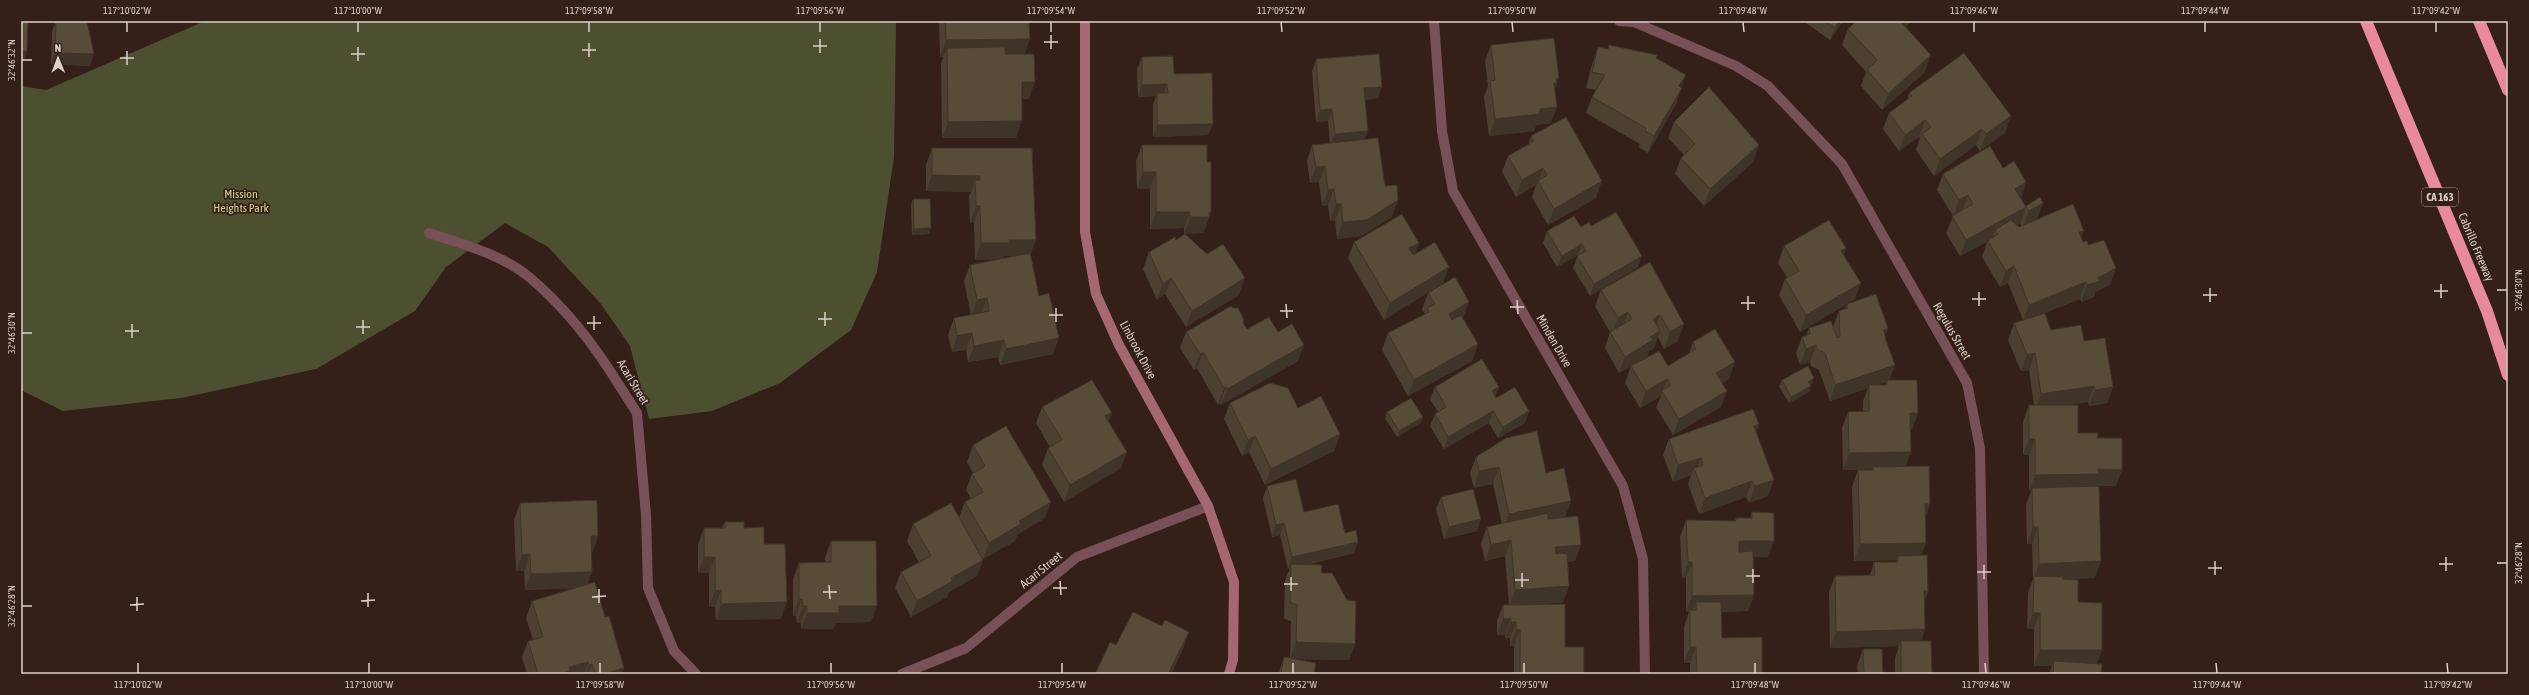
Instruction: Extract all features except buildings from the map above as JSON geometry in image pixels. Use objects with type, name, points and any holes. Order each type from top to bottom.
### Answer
[{"type":"highway","name":"Cabrillo Freeway","points":[[2366,21],[2487,311],[2508,375]]},
{"type":"highway","points":[[2479,21],[2508,90]]},
{"type":"street","name":"Linbrook Drive","points":[[1085,21],[1085,232],[1096,294],[1119,345],[1208,506],[1234,582],[1233,660],[1229,674]]},
{"type":"street","name":"Minden Drive","points":[[1434,21],[1442,131],[1452,191],[1623,486],[1643,559],[1645,674]]},
{"type":"street","name":"Regulus Street","points":[[1619,21],[1634,22],[1736,66],[1768,86],[1842,164],[1967,383],[1980,448],[1984,674]]},
{"type":"street","name":"Acari Street","points":[[429,234],[495,257],[529,276],[600,354],[637,413],[646,515],[648,588],[674,651],[696,674]]},
{"type":"street","name":"Acari Street","points":[[902,674],[966,648],[1077,557],[1208,506]]},
{"type":"green space","name":"Mission Heights Park","points":[[205,21],[896,21],[894,157],[877,272],[851,330],[780,383],[712,411],[649,419],[630,346],[601,304],[548,247],[505,223],[446,267],[415,311],[316,369],[181,398],[63,411],[21,390],[21,86],[46,90]]}]
